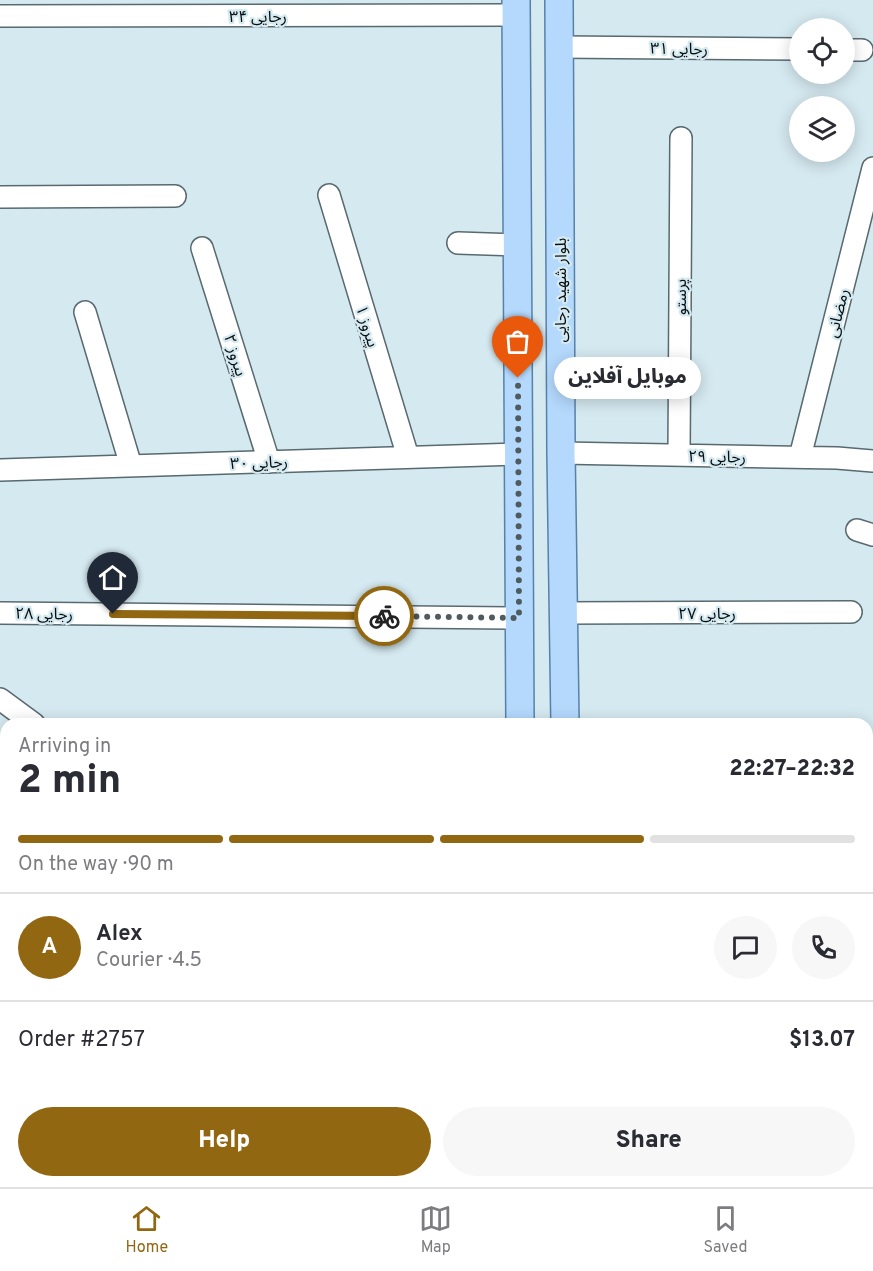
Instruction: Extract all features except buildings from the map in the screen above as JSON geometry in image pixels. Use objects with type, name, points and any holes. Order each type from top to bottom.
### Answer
[{"type":"main road","name":"بلوار شهید رجایی","points":[[559,0],[565,718]]},
{"type":"main road","points":[[516,8],[520,718]]},
{"type":"street","name":"رجایی ۳۴","points":[[0,16],[516,8]]},
{"type":"street","name":"رجایی ۳۱","points":[[559,47],[789,49]]},
{"type":"street","name":"پرستو","points":[[679,455],[681,138]]},
{"type":"street","name":"رمضانی","points":[[800,458],[873,168]]},
{"type":"street","name":"پیروز ۱","points":[[329,195],[408,457]]},
{"type":"street","points":[[0,197],[175,196]]},
{"type":"street","points":[[458,243],[518,245]]},
{"type":"street","name":"پیروز ۲","points":[[202,248],[269,462]]},
{"type":"street","points":[[85,312],[131,466]]},
{"type":"street","name":"رجایی ۲۹","points":[[561,453],[873,460]]},
{"type":"street","name":"رجایی ۳۰","points":[[0,470],[519,454]]},
{"type":"street","name":"رجایی ۲۷","points":[[563,614],[851,612]]},
{"type":"street","name":"رجایی ۲۸","points":[[0,613],[519,618]]},
{"type":"street","points":[[0,699],[26,718]]},
{"type":"way so far","points":[[384,616],[519,618],[518,378]]},
{"type":"place","name":"موبایل آفلاین","points":[[518,378]]},
{"type":"route","points":[[113,614],[384,616]]}]
